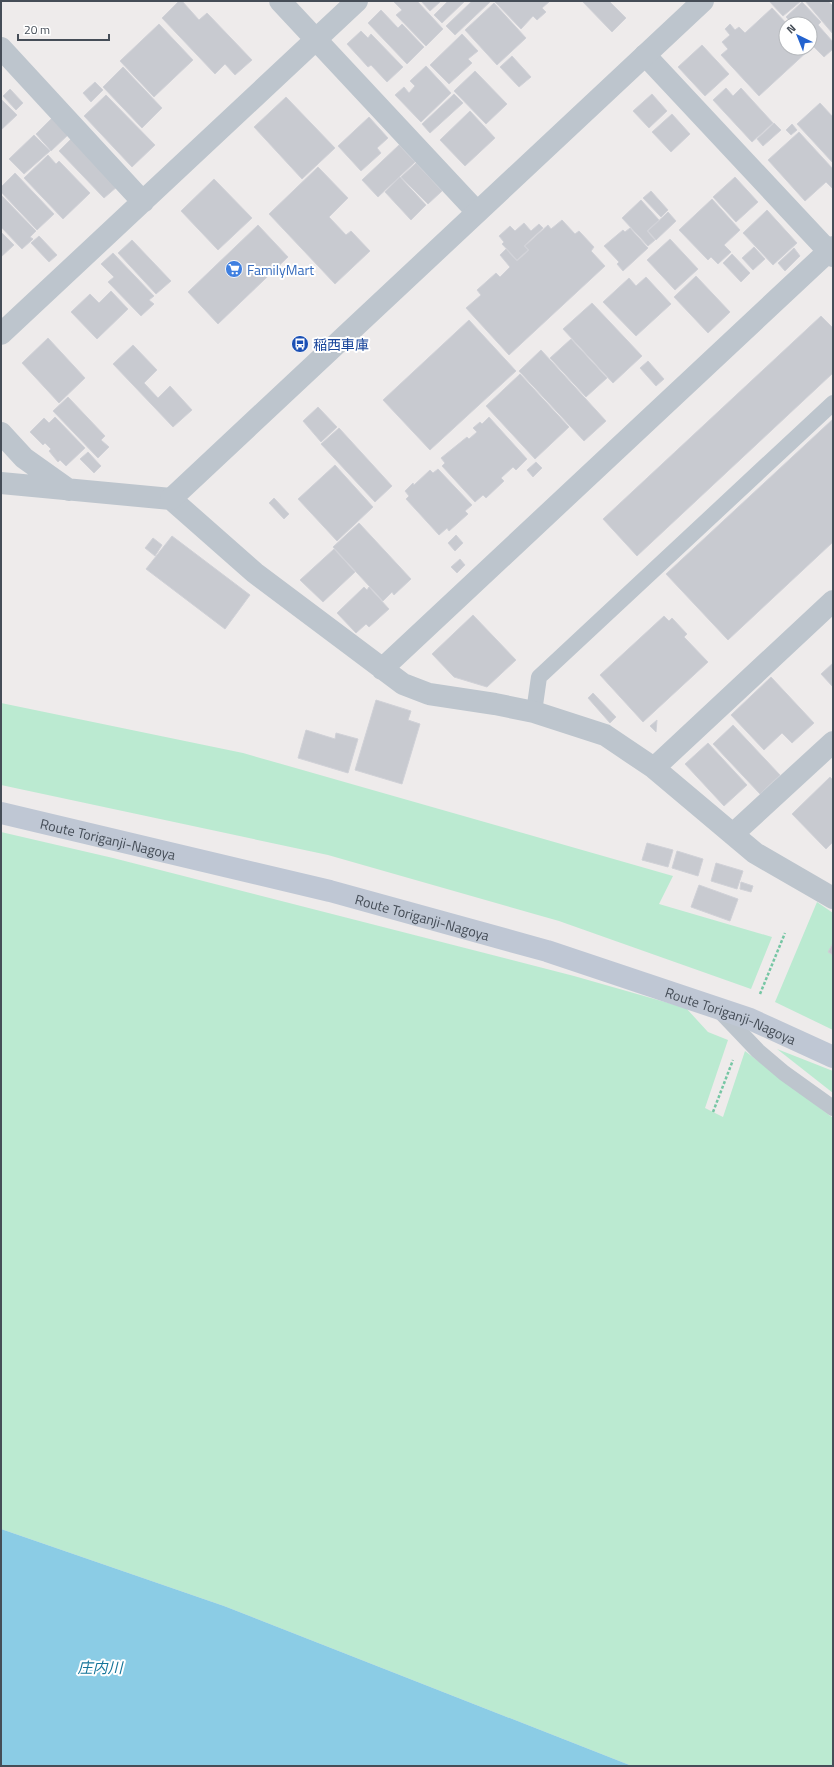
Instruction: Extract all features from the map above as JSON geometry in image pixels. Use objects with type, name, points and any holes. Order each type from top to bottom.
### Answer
[{"type":"main road","name":"Route Toriganji-Nagoya","points":[[1,813],[330,891],[547,951],[717,1008],[747,1027],[833,1056]]},
{"type":"street","points":[[280,1],[477,212]]},
{"type":"street","points":[[1,334],[357,1]]},
{"type":"street","points":[[171,499],[703,1]]},
{"type":"street","points":[[1,48],[142,202]]},
{"type":"street","points":[[382,669],[832,251],[645,55]]},
{"type":"street","points":[[1,434],[24,458],[69,490]]},
{"type":"street","points":[[1,483],[171,499],[255,573],[403,684],[429,694],[495,704],[534,712],[605,735],[654,768],[755,854],[833,898]]},
{"type":"street","points":[[654,768],[833,601]]},
{"type":"street","points":[[733,834],[833,742]]},
{"type":"lane","points":[[534,712],[539,677],[833,403]]},
{"type":"lane","points":[[747,1027],[758,1051],[784,1073],[833,1108]]},
{"type":"path","points":[[713,1112],[785,933]]},
{"type":"green space","points":[[1,703],[243,753],[673,876],[659,904],[772,937],[751,989],[559,921],[328,855],[1,785]]},
{"type":"green space","points":[[1,832],[113,858],[574,976],[686,1008],[708,1032],[728,1040],[705,1108],[723,1117],[745,1051],[833,1118],[833,1766],[632,1766],[224,1606],[1,1529]]},
{"type":"green space","points":[[817,902],[833,913],[833,1030],[775,1002]]},
{"type":"green space","points":[[777,1049],[833,1071],[833,1093]]},
{"type":"water","name":"庄内川","points":[[1,1529],[224,1606],[632,1766],[1,1766]]},
{"type":"building","points":[[179,1],[182,1],[199,20],[207,13],[252,60],[235,75],[225,64],[215,74],[162,18]]},
{"type":"building","points":[[393,1],[417,1],[443,29],[426,46],[396,15],[402,10]]},
{"type":"building","points":[[421,1],[441,1],[430,11]]},
{"type":"building","points":[[448,1],[465,1],[442,23],[434,15]]},
{"type":"building","points":[[472,1],[491,1],[455,35],[446,26]]},
{"type":"building","points":[[494,1],[550,1],[542,8],[546,12],[537,20],[533,16],[521,29]]},
{"type":"building","points":[[582,1],[609,1],[626,18],[612,32]]},
{"type":"building","points":[[769,1],[801,1],[783,16]]},
{"type":"building","points":[[805,1],[828,1],[833,6],[833,34],[818,16]]},
{"type":"building","points":[[802,2],[815,16],[787,16]]},
{"type":"building","points":[[494,3],[526,38],[497,65],[465,30]]},
{"type":"building","points":[[772,8],[780,16],[778,16],[778,56],[802,56],[759,96],[721,55],[728,49],[722,42],[730,35],[725,29],[730,24],[735,30],[739,27],[745,33]]},
{"type":"building","points":[[381,10],[398,28],[402,24],[424,47],[407,64],[368,23]]},
{"type":"building","points":[[159,24],[193,60],[154,97],[120,61]]},
{"type":"building","points":[[818,25],[833,42],[833,49],[824,57],[818,51]]},
{"type":"building","points":[[361,31],[368,38],[371,34],[403,67],[387,82],[371,65],[368,67],[347,44]]},
{"type":"building","points":[[462,34],[478,51],[468,59],[472,63],[449,84],[430,65]]},
{"type":"building","points":[[702,45],[729,74],[705,96],[678,67]]},
{"type":"building","points":[[512,56],[531,77],[519,87],[500,67]]},
{"type":"building","points":[[426,66],[451,93],[421,122],[395,95],[404,87],[409,93],[415,86],[410,81]]},
{"type":"building","points":[[123,67],[162,108],[142,128],[103,87]]},
{"type":"building","points":[[475,71],[507,104],[486,124],[454,91]]},
{"type":"building","points":[[95,82],[103,90],[91,102],[83,93]]},
{"type":"building","points":[[726,88],[733,96],[741,88],[773,123],[752,142],[713,100]]},
{"type":"building","points":[[10,89],[23,103],[16,110],[3,96]]},
{"type":"building","points":[[454,94],[463,103],[430,133],[422,124]]},
{"type":"building","points":[[652,94],[667,111],[649,128],[633,111]]},
{"type":"building","points":[[106,95],[155,145],[132,167],[84,116]]},
{"type":"building","points":[[286,97],[335,148],[302,179],[254,127]]},
{"type":"building","points":[[1,99],[17,115],[1,130]]},
{"type":"building","points":[[820,103],[833,117],[833,163],[797,124]]},
{"type":"building","points":[[470,111],[495,138],[465,166],[440,140]]},
{"type":"building","points":[[672,114],[690,134],[671,152],[652,132]]},
{"type":"building","points":[[53,117],[69,134],[51,151],[36,134]]},
{"type":"building","points":[[369,117],[388,138],[377,148],[381,153],[361,171],[338,146]]},
{"type":"building","points":[[774,123],[781,130],[763,146],[757,139]]},
{"type":"building","points":[[792,124],[797,130],[791,135],[786,130]]},
{"type":"building","points":[[799,132],[833,169],[833,189],[826,182],[805,201],[768,160]]},
{"type":"building","points":[[34,135],[50,151],[24,174],[9,159]]},
{"type":"building","points":[[72,138],[118,186],[104,198],[59,151]]},
{"type":"building","points":[[399,145],[415,162],[378,197],[362,180]]},
{"type":"building","points":[[48,155],[56,164],[59,161],[90,193],[63,219],[24,178]]},
{"type":"building","points":[[416,163],[442,191],[428,204],[401,177]]},
{"type":"building","points":[[318,167],[348,198],[329,217],[346,235],[351,231],[370,251],[335,284],[269,214]]},
{"type":"building","points":[[15,173],[54,214],[37,230],[1,192],[1,187]]},
{"type":"building","points":[[400,177],[426,205],[411,220],[385,192]]},
{"type":"building","points":[[735,177],[758,202],[736,222],[713,197]]},
{"type":"building","points":[[214,179],[252,218],[218,250],[181,211]]},
{"type":"building","points":[[651,191],[668,210],[661,217],[643,198]]},
{"type":"building","points":[[2,196],[36,231],[30,237],[33,239],[22,249],[1,227]]},
{"type":"building","points":[[712,199],[740,230],[724,245],[731,252],[718,264],[711,257],[708,260],[679,230]]},
{"type":"building","points":[[641,200],[659,220],[647,231],[655,240],[648,246],[622,218]]},
{"type":"building","points":[[767,210],[797,243],[773,265],[743,233]]},
{"type":"building","points":[[668,212],[676,221],[656,240],[648,231]]},
{"type":"building","points":[[562,220],[575,234],[579,231],[594,247],[591,251],[605,266],[509,355],[466,308],[481,295],[477,290],[496,273],[500,277],[510,267],[500,255],[506,249],[517,261],[529,250],[525,246],[548,225],[551,229]]},
{"type":"building","points":[[524,223],[531,231],[539,224],[543,228],[524,246],[528,250],[517,260],[502,244],[504,242],[499,236],[510,226],[515,231]]},
{"type":"building","points":[[258,225],[288,257],[218,324],[188,292]]},
{"type":"building","points":[[630,228],[648,248],[623,271],[617,264],[619,262],[604,246],[623,230],[625,232]]},
{"type":"building","points":[[1,232],[14,245],[1,257]]},
{"type":"building","points":[[39,236],[57,255],[49,262],[31,243]]},
{"type":"building","points":[[670,239],[698,269],[675,290],[647,260]]},
{"type":"building","points":[[132,240],[171,281],[156,294],[118,253]]},
{"type":"building","points":[[754,247],[765,259],[753,270],[742,258]]},
{"type":"building","points":[[794,248],[800,256],[785,271],[778,263]]},
{"type":"building","points":[[113,253],[154,296],[149,300],[154,304],[141,316],[108,282],[114,277],[101,264]]},
{"type":"building","points":[[732,254],[750,273],[741,282],[723,263]]},
{"type":"building","points":[[696,276],[730,312],[708,333],[674,297]]},
{"type":"building","points":[[646,277],[671,304],[636,336],[603,302],[629,278],[636,286]]},
{"type":"building","points":[[111,291],[128,309],[97,339],[71,312],[90,294],[99,303]]},
{"type":"building","points":[[592,303],[642,356],[613,383],[563,329]]},
{"type":"building","points":[[821,316],[833,328],[833,373],[637,556],[603,519]]},
{"type":"building","points":[[469,320],[516,371],[430,450],[383,400]]},
{"type":"building","points":[[48,338],[85,378],[59,403],[22,363]]},
{"type":"building","points":[[571,339],[607,378],[586,397],[550,358]]},
{"type":"building","points":[[133,345],[157,370],[144,383],[158,398],[170,386],[192,410],[173,427],[113,364]]},
{"type":"building","points":[[541,350],[606,421],[584,441],[519,371]]},
{"type":"building","points":[[648,361],[664,379],[656,386],[640,368]]},
{"type":"building","points":[[520,374],[569,427],[535,459],[486,406]]},
{"type":"building","points":[[68,397],[105,436],[101,440],[109,447],[98,458],[53,411]]},
{"type":"building","points":[[318,407],[337,427],[321,442],[303,421]]},
{"type":"building","points":[[55,417],[85,448],[66,466],[60,460],[58,462],[49,451],[51,449],[45,443],[43,445],[30,432],[44,418],[49,423]]},
{"type":"building","points":[[489,417],[527,459],[516,470],[513,467],[501,478],[504,481],[486,498],[483,495],[475,502],[442,466],[445,463],[441,458],[467,437],[469,439],[477,432],[473,428],[480,422],[482,424]]},
{"type":"building","points":[[833,419],[833,542],[728,640],[666,574]]},
{"type":"building","points":[[339,428],[392,486],[375,502],[321,444]]},
{"type":"building","points":[[88,452],[101,466],[94,473],[80,459]]},
{"type":"building","points":[[536,462],[542,468],[533,477],[527,470]]},
{"type":"building","points":[[335,465],[373,507],[337,541],[298,499]]},
{"type":"building","points":[[438,469],[472,505],[465,511],[468,514],[449,531],[447,528],[439,535],[406,499],[409,496],[405,491],[430,470],[433,473]]},
{"type":"building","points":[[274,498],[289,514],[284,519],[269,503]]},
{"type":"building","points":[[359,523],[411,579],[394,595],[392,592],[383,601],[333,547]]},
{"type":"building","points":[[456,535],[463,543],[455,551],[448,543]]},
{"type":"building","points":[[172,536],[250,595],[225,629],[146,569]]},
{"type":"building","points":[[153,538],[162,545],[155,556],[145,548]]},
{"type":"building","points":[[334,549],[355,572],[323,602],[300,580]]},
{"type":"building","points":[[460,559],[465,565],[457,573],[451,567]]},
{"type":"building","points":[[364,587],[367,590],[369,587],[389,609],[369,627],[366,624],[356,633],[337,613]]},
{"type":"building","points":[[473,615],[516,660],[487,687],[454,677],[432,654]]},
{"type":"building","points":[[664,616],[669,621],[672,618],[687,634],[684,637],[708,662],[643,722],[600,675]]},
{"type":"building","points":[[833,663],[833,687],[821,674]]},
{"type":"building","points":[[771,677],[814,723],[792,743],[782,733],[764,750],[731,715]]},
{"type":"building","points":[[593,693],[616,717],[610,723],[588,698]]},
{"type":"building","points":[[376,700],[411,711],[408,720],[420,724],[402,784],[355,770]]},
{"type":"building","points":[[657,720],[656,732],[650,726]]},
{"type":"building","points":[[733,725],[780,775],[760,794],[713,744]]},
{"type":"building","points":[[306,730],[335,739],[336,733],[358,739],[348,773],[298,758]]},
{"type":"building","points":[[708,743],[747,785],[724,806],[685,764]]},
{"type":"building","points":[[830,777],[833,780],[833,842],[826,849],[792,814]]},
{"type":"building","points":[[647,843],[673,850],[668,867],[642,860]]},
{"type":"building","points":[[677,851],[703,859],[698,876],[672,868]]},
{"type":"building","points":[[716,863],[743,871],[737,889],[711,881]]},
{"type":"building","points":[[741,882],[753,886],[751,892],[740,889]]},
{"type":"building","points":[[699,885],[738,899],[730,921],[691,907]]},
{"type":"building","points":[[833,943],[833,955],[828,952]]},
{"type":"place","name":"FamilyMart","points":[[234,269]]},
{"type":"place","name":"稲西車庫","points":[[300,344]]}]
